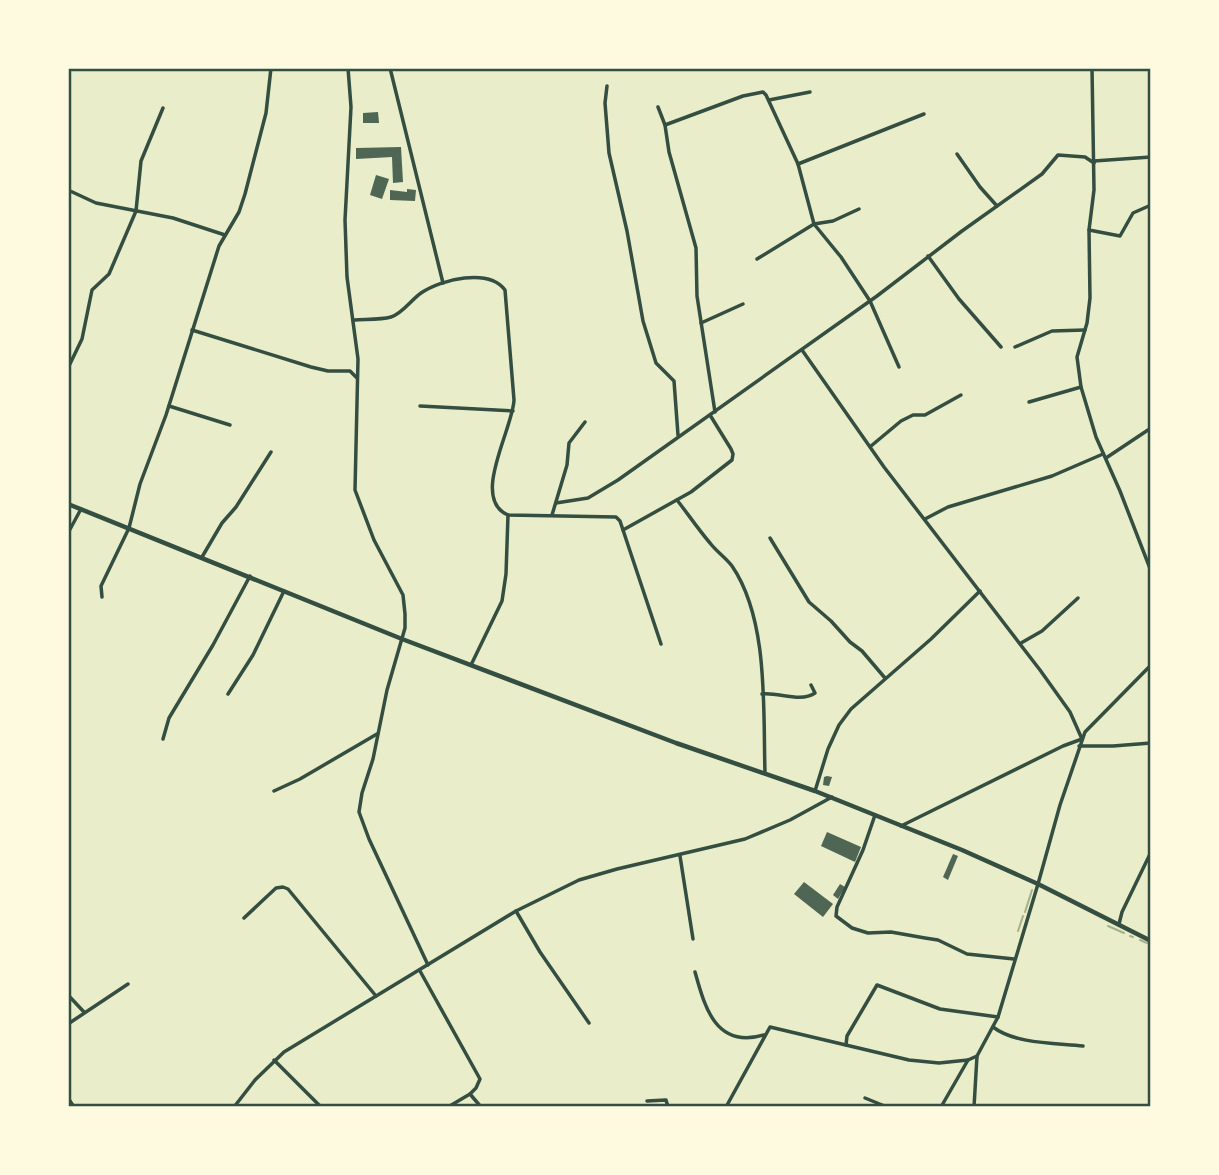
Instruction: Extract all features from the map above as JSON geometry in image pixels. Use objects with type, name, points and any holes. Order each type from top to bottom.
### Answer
[{"type":"main road","points":[[68,503],[402,639],[676,743],[815,790],[1038,884],[1151,941]]},
{"type":"street","points":[[102,597],[102,586],[129,528],[140,484],[169,406],[212,267],[245,194],[266,113],[271,68]]},
{"type":"street","points":[[348,68],[351,107],[345,220],[347,277],[357,346],[355,489],[374,540],[403,595],[405,628],[360,803],[360,819],[428,965]]},
{"type":"street","points":[[390,68],[443,284]]},
{"type":"street","points":[[1092,68],[1094,190],[1089,230],[1090,298],[1077,357],[1081,387],[1105,456],[1151,570]]},
{"type":"street","points":[[607,86],[606,123],[610,153],[643,321],[656,363],[674,381],[678,435]]},
{"type":"street","points":[[665,125],[743,96],[763,92],[798,164],[814,224],[841,257],[870,301],[899,367]]},
{"type":"street","points":[[769,100],[810,92]]},
{"type":"street","points":[[659,107],[665,125],[668,152],[696,248],[696,296],[715,411]]},
{"type":"street","points":[[68,368],[82,339],[92,290],[109,274],[136,211],[141,161],[163,108]]},
{"type":"street","points":[[798,164],[924,114]]},
{"type":"street","points":[[957,154],[980,187],[998,206]]},
{"type":"street","points":[[556,503],[588,498],[618,480],[870,301],[1042,174],[1058,155],[1085,156],[1094,162],[1151,156]]},
{"type":"street","points":[[68,190],[96,203],[173,218],[225,235]]},
{"type":"street","points":[[1089,230],[1120,236],[1133,213],[1151,205]]},
{"type":"street","points":[[757,259],[814,224],[833,221],[859,209]]},
{"type":"street","points":[[928,256],[959,299],[1001,347]]},
{"type":"street","points":[[353,320],[392,316],[423,291],[443,284],[482,277],[500,283],[505,290],[513,411],[497,458],[492,491],[493,504],[508,515],[610,516],[620,521],[661,644]]},
{"type":"street","points":[[701,323],[743,304]]},
{"type":"street","points":[[192,330],[311,367],[351,372],[358,378]]},
{"type":"street","points":[[1015,347],[1052,331],[1084,330]]},
{"type":"street","points":[[802,350],[884,467],[1021,643],[1070,712],[1082,739]]},
{"type":"street","points":[[1029,402],[1081,387]]},
{"type":"street","points":[[871,446],[901,421],[913,415],[925,415],[961,395]]},
{"type":"street","points":[[169,406],[230,425]]},
{"type":"street","points":[[420,407],[513,411]]},
{"type":"street","points":[[623,530],[691,492],[732,460],[731,449],[710,415]]},
{"type":"street","points":[[552,515],[567,465],[569,443],[585,422]]},
{"type":"street","points":[[925,519],[948,507],[1052,476],[1105,456],[1151,428]]},
{"type":"street","points":[[202,557],[271,452]]},
{"type":"street","points":[[677,500],[710,543],[732,566],[748,598],[757,633],[765,774]]},
{"type":"street","points":[[68,533],[81,509]]},
{"type":"street","points":[[471,665],[502,601],[506,574],[508,515]]},
{"type":"street","points":[[770,538],[809,602],[850,642],[862,650],[886,678]]},
{"type":"street","points":[[163,739],[169,718],[250,576]]},
{"type":"street","points":[[228,694],[256,649],[284,590]]},
{"type":"street","points":[[815,790],[839,724],[851,709],[931,639],[980,591]]},
{"type":"street","points":[[1021,643],[1042,631],[1078,598]]},
{"type":"street","points":[[974,1107],[976,1056],[998,1017],[1079,746],[1096,718],[1151,665]]},
{"type":"street","points":[[762,694],[806,698],[815,693],[811,685]]},
{"type":"street","points":[[274,792],[377,734]]},
{"type":"street","points":[[901,826],[1082,739]]},
{"type":"street","points":[[1079,746],[1151,743]]},
{"type":"street","points":[[234,1107],[274,1060],[307,1037],[516,911],[579,880],[745,839],[790,820],[832,797]]},
{"type":"street","points":[[876,815],[837,907],[836,916],[852,928],[868,933],[891,932],[925,937],[967,954],[1014,959]]},
{"type":"street","points":[[1119,924],[1122,912],[1151,852]]},
{"type":"street","points":[[680,856],[693,939]]},
{"type":"street","points":[[244,918],[276,888],[288,889],[376,996]]},
{"type":"street","points":[[516,911],[540,952],[589,1023]]},
{"type":"street","points":[[420,971],[480,1079],[470,1094],[448,1107]]},
{"type":"street","points":[[695,972],[710,1017],[719,1029],[732,1035],[750,1038],[766,1034]]},
{"type":"street","points":[[68,1024],[128,984]]},
{"type":"street","points":[[846,1045],[847,1036],[877,985],[940,1009],[998,1017]]},
{"type":"street","points":[[68,995],[84,1012]]},
{"type":"street","points":[[726,1107],[770,1027],[909,1060],[939,1063],[968,1060],[976,1056]]},
{"type":"street","points":[[993,1027],[1002,1034],[1083,1046]]},
{"type":"street","points":[[274,1060],[321,1107]]},
{"type":"street","points":[[941,1107],[968,1060]]},
{"type":"street","points":[[470,1094],[481,1107]]},
{"type":"street","points":[[68,1098],[74,1107]]},
{"type":"street","points":[[864,1098],[887,1107]]},
{"type":"street","points":[[647,1101],[663,1099],[668,1107]]},
{"type":"building","points":[[378,112],[379,123],[363,123],[363,113]]},
{"type":"building","points":[[401,147],[403,182],[393,183],[392,157],[356,159],[356,148]]},
{"type":"building","points":[[376,175],[389,179],[382,199],[370,195]]},
{"type":"building","points":[[407,189],[416,190],[415,201],[390,200],[390,190],[407,192]]},
{"type":"building","points":[[824,777],[832,777],[829,786],[823,785]]},
{"type":"building","points":[[827,832],[861,847],[855,862],[821,846]]},
{"type":"building","points":[[953,854],[958,856],[948,880],[943,877]]},
{"type":"building","points":[[804,882],[833,904],[823,917],[794,894]]},
{"type":"building","points":[[840,884],[845,887],[838,899],[833,895]]},
{"type":"waterway","points":[[1025,912],[1032,890]]},
{"type":"waterway","points":[[1018,931],[1023,916]]},
{"type":"waterway","points":[[1108,926],[1124,933]]},
{"type":"waterway","points":[[1140,940],[1147,943]]}]
